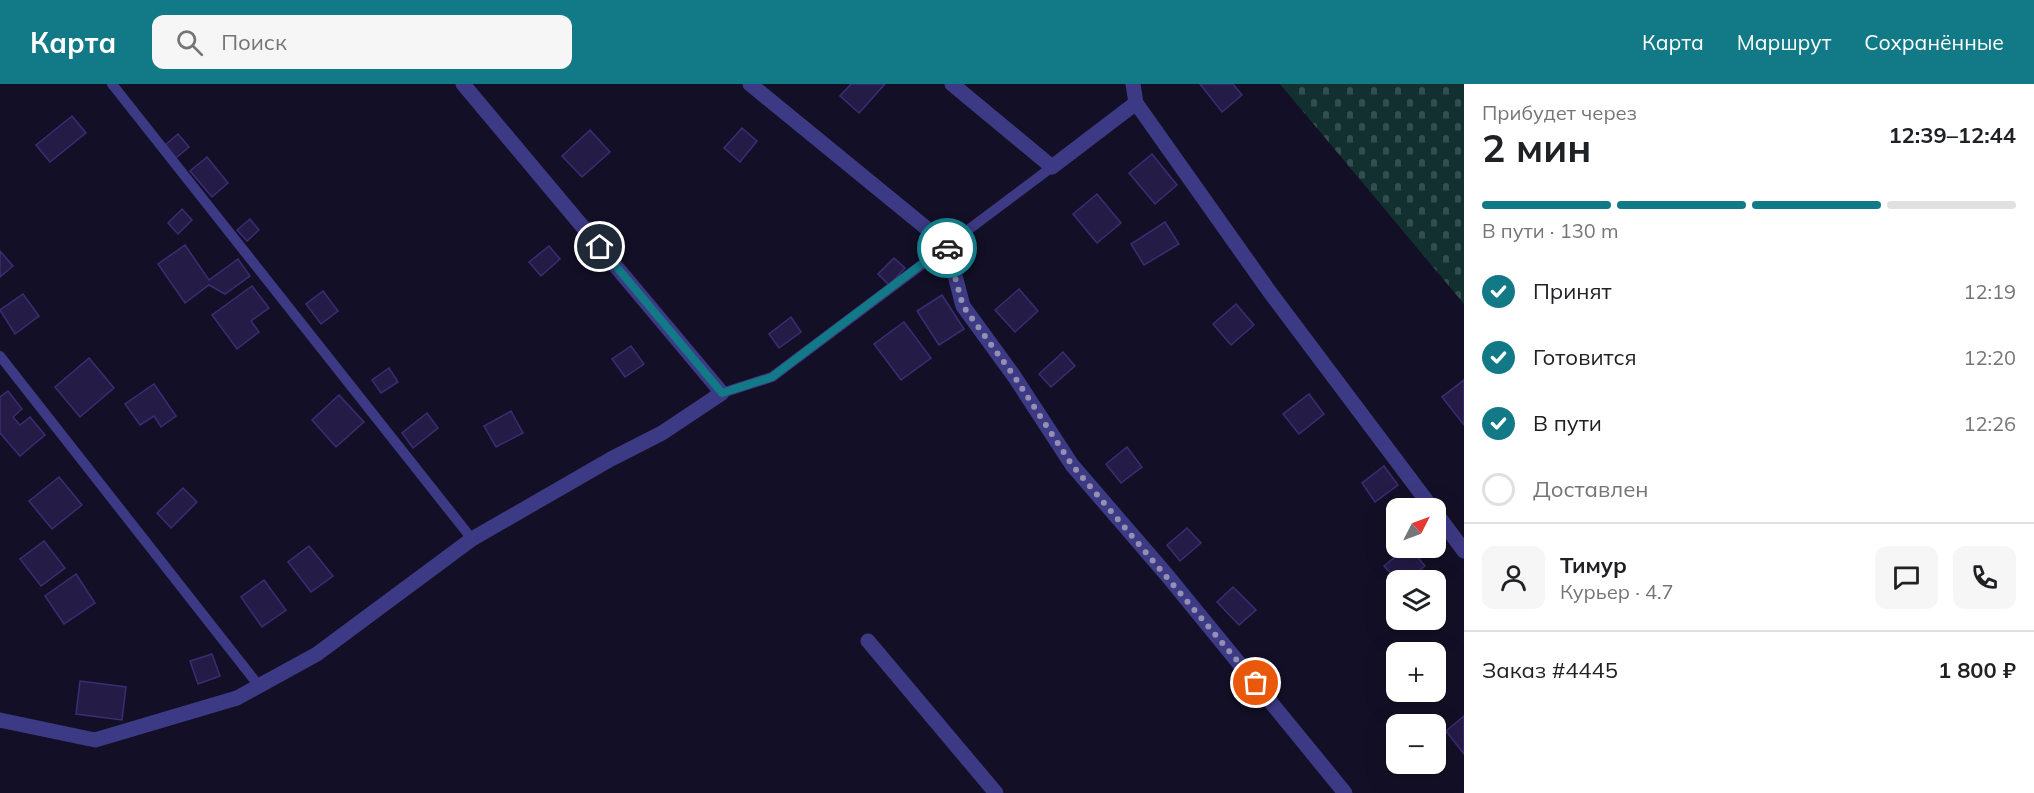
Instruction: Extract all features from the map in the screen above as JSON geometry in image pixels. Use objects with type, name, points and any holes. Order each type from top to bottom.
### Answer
[{"type":"street","points":[[0,720],[95,740],[237,698],[317,654],[472,539],[611,459],[662,433],[722,393],[463,84]]},
{"type":"street","points":[[750,84],[947,245],[963,306],[1014,376],[1072,465],[1166,574],[1345,793]]},
{"type":"street","points":[[952,84],[1052,167],[1136,103]]},
{"type":"street","points":[[1133,84],[1136,103],[1269,291],[1424,498]]},
{"type":"street","points":[[1446,527],[1464,551]]},
{"type":"street","points":[[868,641],[996,793]]},
{"type":"lane","points":[[112,84],[472,539]]},
{"type":"lane","points":[[722,393],[772,377],[1052,167]]},
{"type":"lane","points":[[0,356],[259,686]]},
{"type":"green space","points":[[1280,84],[1464,84],[1464,304]]},
{"type":"building","points":[[851,84],[885,84],[859,113],[840,96]]},
{"type":"building","points":[[1200,84],[1233,84],[1242,95],[1222,112]]},
{"type":"building","points":[[72,116],[86,133],[50,162],[36,145]]},
{"type":"building","points":[[742,128],[757,141],[740,162],[724,148]]},
{"type":"building","points":[[590,130],[610,152],[582,177],[562,156]]},
{"type":"building","points":[[178,134],[189,147],[176,158],[165,145]]},
{"type":"building","points":[[1152,154],[1177,185],[1155,204],[1129,173]]},
{"type":"building","points":[[207,157],[228,183],[212,197],[190,171]]},
{"type":"building","points":[[1097,194],[1121,223],[1097,243],[1073,214]]},
{"type":"building","points":[[182,209],[192,220],[178,234],[168,223]]},
{"type":"building","points":[[250,219],[259,230],[247,241],[237,230]]},
{"type":"building","points":[[1165,222],[1179,244],[1144,265],[1131,244]]},
{"type":"building","points":[[185,245],[209,280],[238,259],[250,276],[225,294],[209,285],[185,303],[158,264]]},
{"type":"building","points":[[549,246],[560,259],[541,276],[529,262]]},
{"type":"building","points":[[0,251],[13,266],[0,277]]},
{"type":"building","points":[[894,258],[905,268],[889,285],[878,274]]},
{"type":"building","points":[[252,286],[269,308],[251,321],[259,332],[237,349],[212,315]]},
{"type":"building","points":[[1019,289],[1038,311],[1015,332],[995,310]]},
{"type":"building","points":[[323,291],[338,311],[321,324],[306,304]]},
{"type":"building","points":[[23,294],[39,316],[15,334],[0,310]]},
{"type":"building","points":[[942,295],[964,329],[939,345],[917,311]]},
{"type":"building","points":[[1236,304],[1254,325],[1231,345],[1213,324]]},
{"type":"building","points":[[791,317],[801,332],[779,348],[769,334]]},
{"type":"building","points":[[904,322],[931,358],[901,380],[874,344]]},
{"type":"building","points":[[631,346],[644,364],[625,377],[612,359]]},
{"type":"building","points":[[1063,352],[1075,366],[1051,387],[1039,374]]},
{"type":"building","points":[[89,358],[114,388],[80,417],[55,387]]},
{"type":"building","points":[[389,368],[398,382],[381,393],[372,380]]},
{"type":"building","points":[[1464,380],[1464,425],[1442,397]]},
{"type":"building","points":[[154,384],[176,416],[161,427],[154,416],[140,425],[125,404]]},
{"type":"building","points":[[8,391],[22,409],[13,417],[20,425],[30,417],[45,435],[20,456],[0,433],[0,397]]},
{"type":"building","points":[[1309,394],[1324,414],[1299,434],[1283,414]]},
{"type":"building","points":[[339,395],[364,422],[336,447],[312,420]]},
{"type":"building","points":[[511,411],[523,433],[496,447],[484,426]]},
{"type":"building","points":[[427,413],[438,428],[413,448],[402,433]]},
{"type":"building","points":[[1127,447],[1142,467],[1121,483],[1106,464]]},
{"type":"building","points":[[1384,466],[1398,485],[1375,502],[1362,483]]},
{"type":"building","points":[[59,477],[82,505],[52,529],[29,501]]},
{"type":"building","points":[[183,488],[197,502],[171,528],[157,513]]},
{"type":"building","points":[[1187,528],[1201,543],[1180,561],[1167,545]]},
{"type":"building","points":[[44,541],[65,568],[41,586],[20,559]]},
{"type":"building","points":[[309,546],[333,576],[311,592],[288,562]]},
{"type":"building","points":[[1394,558],[1418,558],[1425,566],[1420,570],[1388,570],[1384,566]]},
{"type":"building","points":[[76,574],[95,603],[64,624],[45,596]]},
{"type":"building","points":[[264,580],[286,610],[262,627],[241,597]]},
{"type":"building","points":[[1233,587],[1256,610],[1239,625],[1217,602]]},
{"type":"building","points":[[212,654],[220,676],[198,684],[190,661]]},
{"type":"building","points":[[80,681],[126,687],[122,720],[76,714]]},
{"type":"building","points":[[1464,716],[1464,754],[1446,731]]},
{"type":"way so far","points":[[947,248],[963,306],[1014,376],[1072,465],[1256,683]]},
{"type":"route","points":[[600,247],[722,393],[772,377],[947,245],[947,248]]}]
